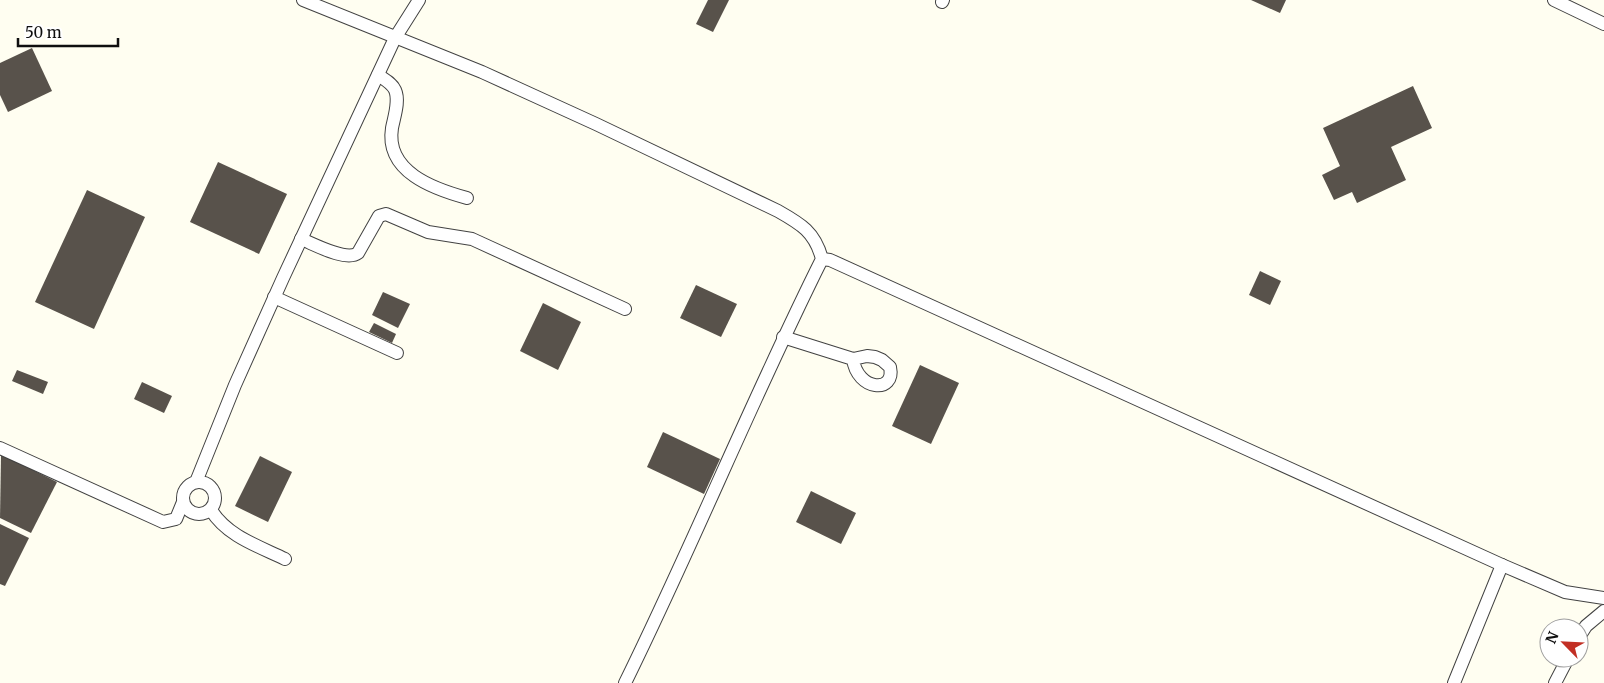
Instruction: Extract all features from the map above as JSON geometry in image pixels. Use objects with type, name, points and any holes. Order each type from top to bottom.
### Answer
[{"type":"street","points":[[303,0],[482,72],[596,124],[778,211],[797,222],[818,244],[822,259],[783,337],[659,614],[625,683]]},
{"type":"street","points":[[0,448],[163,522],[176,519],[186,489],[196,482],[235,384],[395,38],[419,0]]},
{"type":"street","points":[[1554,0],[1604,24]]},
{"type":"street","points":[[378,75],[390,83],[395,90],[396,103],[391,142],[396,156],[404,168],[417,179],[431,187],[466,198]]},
{"type":"street","points":[[301,239],[344,256],[355,256],[379,216],[386,214],[428,232],[472,239],[625,310]]},
{"type":"street","points":[[822,259],[830,260],[1502,565],[1565,592],[1604,598]]},
{"type":"street","points":[[274,297],[397,353]]},
{"type":"street","points":[[783,337],[853,359]]},
{"type":"street","points":[[183,502],[187,510],[194,514],[204,514],[211,510],[216,501],[214,490],[206,483],[196,482]]},
{"type":"street","points":[[211,510],[221,524],[231,532],[285,559]]},
{"type":"street","points":[[1454,683],[1502,565]]},
{"type":"street","points":[[1589,624],[1604,611]]},
{"type":"street","points":[[1555,683],[1563,668]]},
{"type":"building","points":[[708,0],[729,0],[713,32],[696,24]]},
{"type":"building","points":[[1251,0],[1286,0],[1280,13]]},
{"type":"building","points":[[32,48],[52,91],[8,112],[0,95],[0,63]]},
{"type":"building","points":[[1413,86],[1432,128],[1391,147],[1406,180],[1357,203],[1352,192],[1334,200],[1322,175],[1340,166],[1323,128]]},
{"type":"building","points":[[218,162],[287,194],[259,254],[190,222]]},
{"type":"building","points":[[87,190],[145,217],[94,329],[35,302]]},
{"type":"building","points":[[1260,271],[1281,281],[1270,305],[1249,295]]},
{"type":"building","points":[[696,285],[737,304],[721,337],[680,318]]},
{"type":"building","points":[[383,292],[410,304],[398,328],[372,315]]},
{"type":"building","points":[[543,303],[581,322],[558,370],[520,351]]},
{"type":"building","points":[[374,323],[396,334],[392,343],[369,332]]},
{"type":"building","points":[[920,365],[959,383],[931,444],[892,426]]},
{"type":"building","points":[[17,370],[48,382],[43,394],[12,381]]},
{"type":"building","points":[[142,382],[172,396],[164,413],[134,399]]},
{"type":"building","points":[[663,432],[720,459],[704,494],[647,467]]},
{"type":"building","points":[[1,454],[57,482],[31,533],[0,518]]},
{"type":"building","points":[[260,456],[292,472],[268,522],[235,506]]},
{"type":"building","points":[[811,491],[856,513],[841,544],[796,522]]},
{"type":"building","points":[[0,524],[29,538],[5,586],[0,584]]}]
